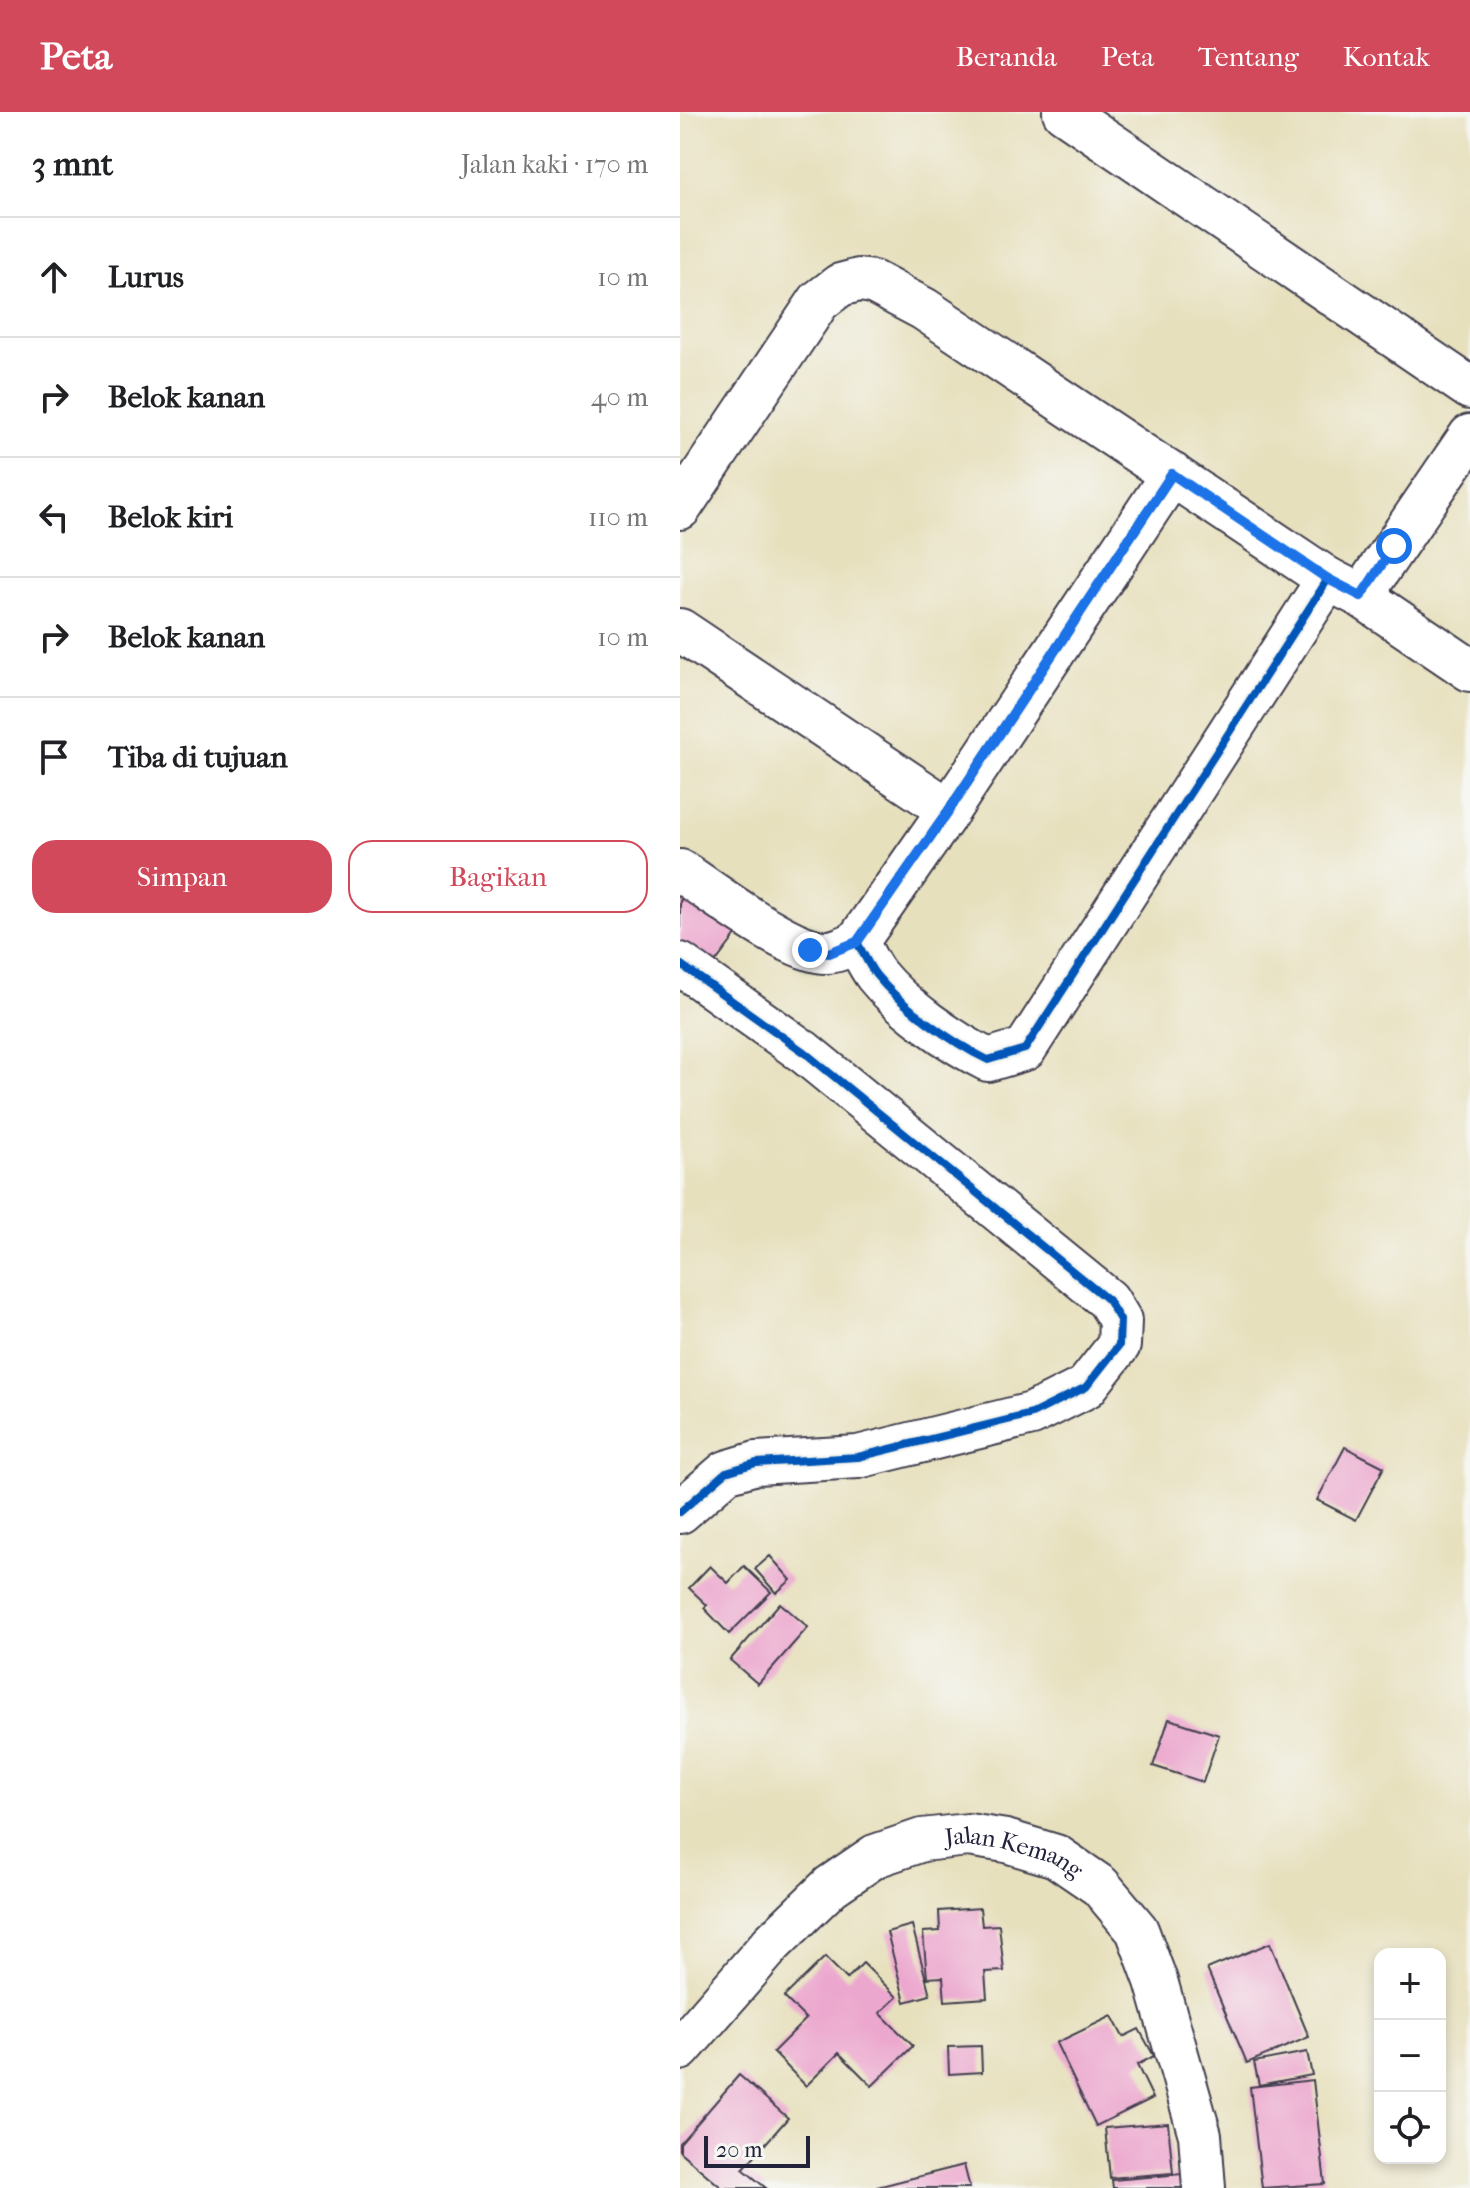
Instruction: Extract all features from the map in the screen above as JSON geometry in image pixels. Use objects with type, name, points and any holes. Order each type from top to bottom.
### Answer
[{"type":"street","points":[[1064,112],[1470,388]]},
{"type":"street","points":[[680,508],[819,301],[840,285],[859,280],[873,282],[924,309],[1470,670]]},
{"type":"street","points":[[857,942],[876,974],[895,994],[958,1046],[988,1060],[1025,1049],[1345,587],[1470,436]]},
{"type":"street","points":[[680,871],[788,941],[810,950],[829,953],[857,942],[949,810],[1172,474]]},
{"type":"street","points":[[680,630],[949,810]]},
{"type":"street","points":[[680,964],[804,1052],[1108,1300],[1120,1320],[1119,1345],[1086,1387],[1032,1414],[858,1457],[756,1463],[726,1472],[680,1512]]},
{"type":"street","name":"Jalan Kemang","points":[[680,2049],[772,1943],[831,1886],[875,1856],[922,1840],[968,1835],[1006,1841],[1056,1856],[1100,1886],[1137,1930],[1156,1981],[1200,2135],[1204,2188]]},
{"type":"building","points":[[687,893],[739,931],[705,976],[680,958],[680,901]]},
{"type":"building","points":[[1345,1447],[1384,1467],[1356,1520],[1317,1500]]},
{"type":"building","points":[[770,1556],[791,1580],[776,1593],[755,1569]]},
{"type":"building","points":[[710,1566],[728,1583],[744,1566],[771,1592],[729,1634],[704,1608],[707,1605],[689,1588]]},
{"type":"building","points":[[780,1603],[808,1627],[758,1684],[730,1660]]},
{"type":"building","points":[[1169,1719],[1219,1735],[1203,1782],[1153,1766]]},
{"type":"building","points":[[980,1908],[982,1926],[999,1925],[1004,1971],[985,1972],[987,1998],[945,2001],[943,1977],[927,1978],[923,1932],[940,1931],[939,1911]]},
{"type":"building","points":[[912,1925],[930,1995],[905,2002],[887,1932]]},
{"type":"building","points":[[1270,1943],[1309,2037],[1247,2063],[1207,1969]]},
{"type":"building","points":[[825,1957],[847,1979],[863,1963],[897,1997],[880,2013],[913,2046],[872,2086],[839,2053],[806,2086],[773,2052],[806,2019],[784,1997]]},
{"type":"building","points":[[1112,2016],[1123,2037],[1139,2029],[1154,2056],[1137,2065],[1153,2098],[1096,2126],[1056,2043]]},
{"type":"building","points":[[981,2046],[982,2072],[949,2074],[948,2047]]},
{"type":"building","points":[[1307,2052],[1312,2075],[1259,2085],[1254,2062]]},
{"type":"building","points":[[739,2075],[788,2118],[743,2169],[766,2188],[722,2188],[680,2152],[680,2143]]},
{"type":"building","points":[[1313,2080],[1325,2184],[1262,2188],[1250,2087]]},
{"type":"building","points":[[1168,2123],[1173,2173],[1110,2178],[1105,2128]]},
{"type":"building","points":[[964,2165],[970,2188],[877,2188],[877,2187]]},
{"type":"building","points":[[1182,2174],[1183,2188],[1113,2188],[1112,2180]]},
{"type":"cycle path","points":[[1172,474],[949,810],[857,942],[873,971],[887,987],[943,1034],[988,1060],[1025,1049],[1328,579]]},
{"type":"cycle path","points":[[680,964],[804,1052],[1108,1300],[1120,1320],[1119,1345],[1086,1387],[1032,1414],[858,1457],[756,1463],[726,1472],[680,1512]]},
{"type":"route","points":[[810,950],[829,953],[857,942],[949,810],[1172,474],[1328,579],[1361,596],[1394,546]]}]
